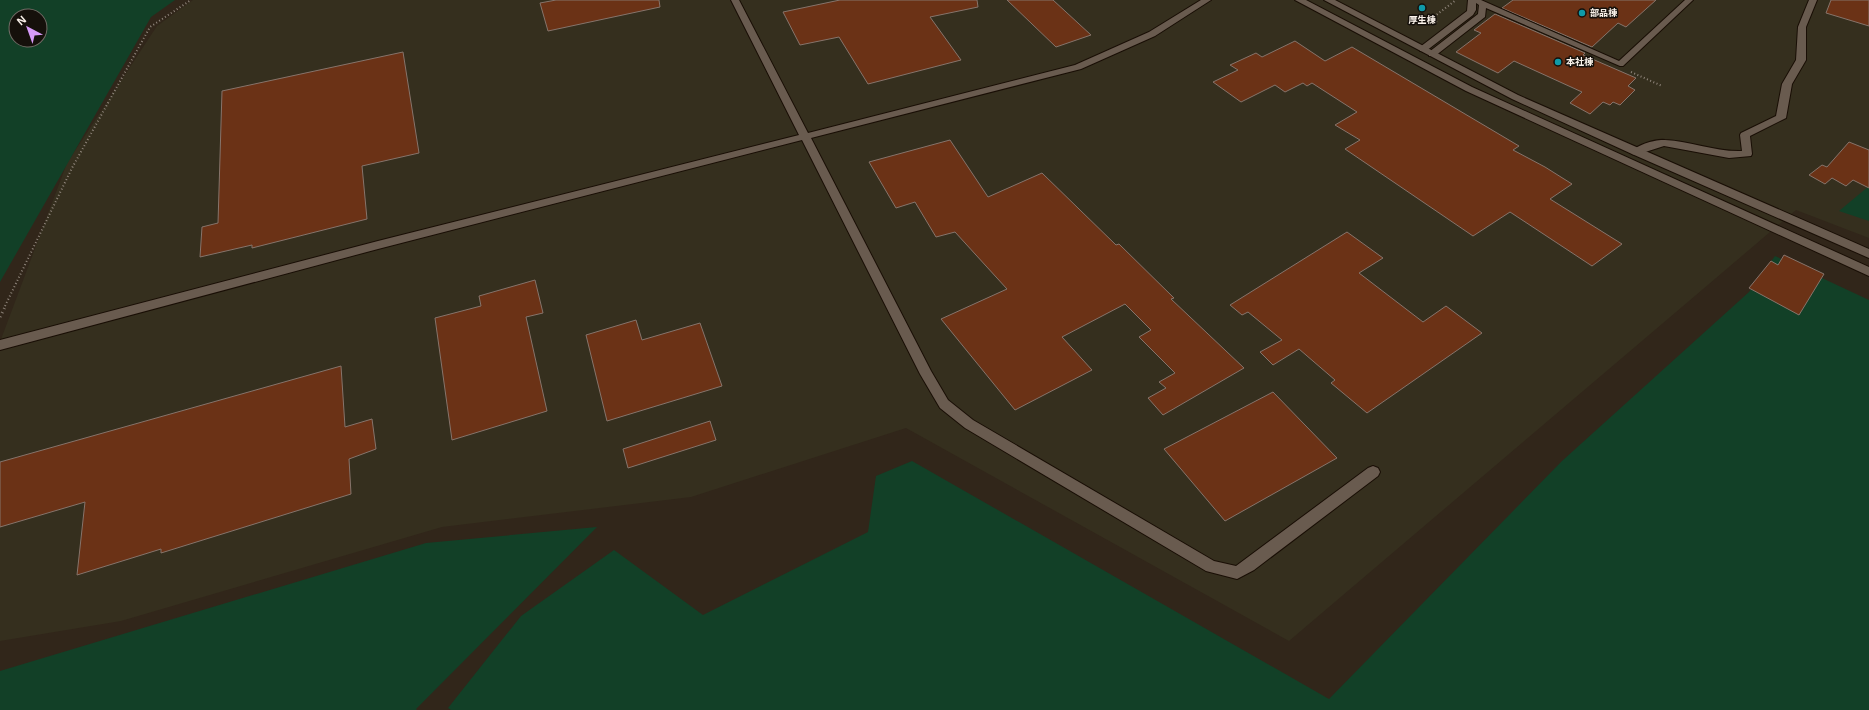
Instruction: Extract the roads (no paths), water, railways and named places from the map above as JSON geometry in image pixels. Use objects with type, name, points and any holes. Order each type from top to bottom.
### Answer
[{"type":"street","points":[[735,0],[926,374],[944,404],[969,424],[1211,567],[1237,573],[1249,566],[1373,472]]},
{"type":"street","points":[[0,345],[378,245],[1078,67],[1152,34],[1207,0]]},
{"type":"street","points":[[1299,0],[1469,89],[1869,272]]},
{"type":"street","points":[[1328,0],[1515,97],[1636,152],[1869,254]]},
{"type":"street","points":[[1636,152],[1646,147],[1664,143],[1728,155],[1747,154],[1745,135],[1781,118],[1787,84],[1801,60],[1802,27],[1813,0]]},
{"type":"lane","points":[[1427,51],[1470,13],[1472,10],[1473,0],[1620,64],[1689,0]]},
{"type":"lane","points":[[1427,51],[1482,15],[1483,4]]},
{"type":"place","name":"厚生棟","points":[[1422,8]]},
{"type":"place","name":"部品棟","points":[[1582,13]]},
{"type":"place","name":"本社棟","points":[[1558,62]]}]
